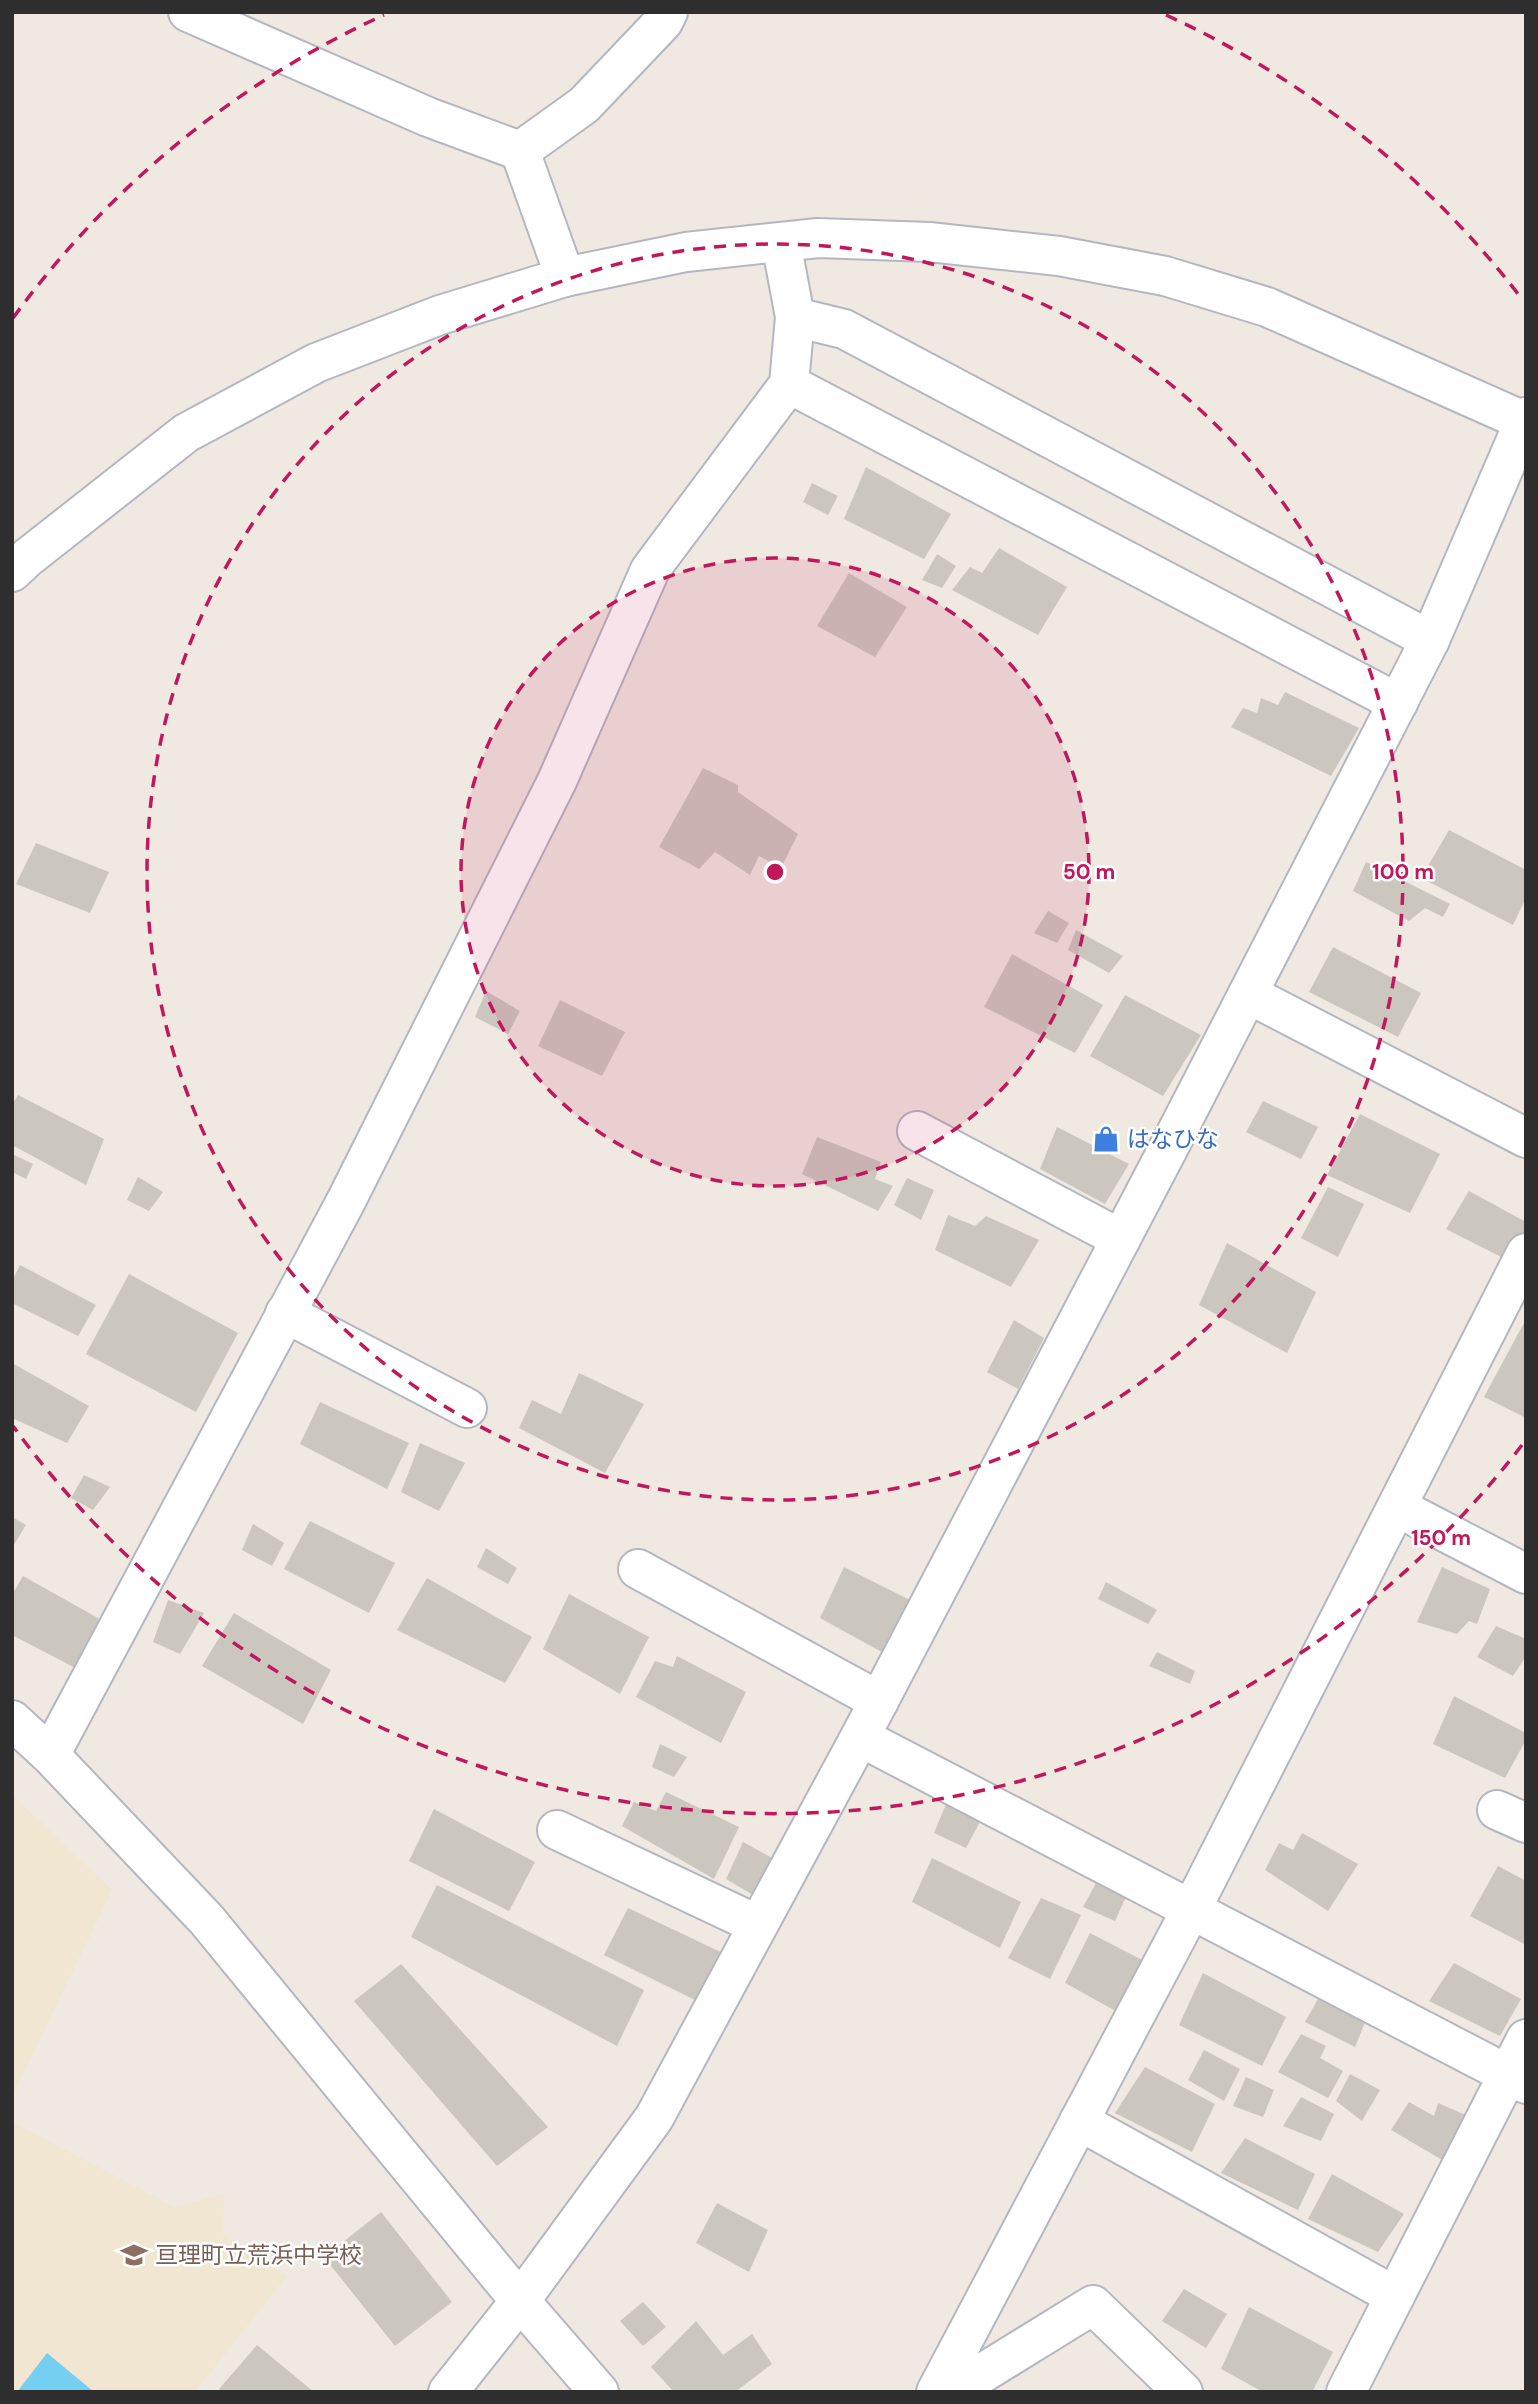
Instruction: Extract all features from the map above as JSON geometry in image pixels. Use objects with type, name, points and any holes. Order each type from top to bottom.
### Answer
[{"type":"street","points":[[188,12],[428,117],[520,151]]},
{"type":"street","points":[[520,151],[584,104],[663,22],[668,12]]},
{"type":"street","points":[[520,151],[565,278]]},
{"type":"street","points":[[12,572],[186,433],[316,363],[440,315],[565,278],[687,253],[818,238],[929,242],[1059,256],[1164,276],[1267,307],[1525,420],[1430,640],[1398,704],[879,1701],[654,2118],[520,2301],[448,2392]]},
{"type":"street","points":[[50,1755],[346,1200],[557,781],[650,570],[789,384],[795,317],[781,242]]},
{"type":"street","points":[[795,317],[844,329],[1430,640]]},
{"type":"street","points":[[789,384],[1398,704]]},
{"type":"street","points":[[1248,994],[1526,1138]]},
{"type":"street","points":[[917,1131],[1121,1240]]},
{"type":"street","points":[[936,2392],[1192,1908],[1526,1253]]},
{"type":"street","points":[[285,1314],[467,1408]]},
{"type":"street","points":[[1397,1507],[1526,1574]]},
{"type":"street","points":[[638,1569],[879,1701]]},
{"type":"street","points":[[12,1720],[50,1755],[206,1919],[520,2301],[599,2392]]},
{"type":"street","points":[[860,1737],[1517,2079]]},
{"type":"street","points":[[557,1830],[758,1925]]},
{"type":"street","points":[[1346,2392],[1395,2296],[1517,2079],[1526,2039]]},
{"type":"street","points":[[1079,2121],[1395,2296]]},
{"type":"street","points":[[952,2392],[1093,2305],[1183,2392]]},
{"type":"shaded area","points":[[12,1795],[112,1890],[12,2096]]},
{"type":"shaded area","name":"亘理町立荒浜中学校","points":[[12,2122],[175,2207],[224,2194],[223,2234],[287,2276],[195,2392],[12,2392]]},
{"type":"water","points":[[47,2353],[94,2392],[17,2392]]},
{"type":"building","points":[[866,467],[951,514],[924,559],[844,519]]},
{"type":"building","points":[[812,483],[838,496],[828,515],[803,502]]},
{"type":"building","points":[[999,548],[1067,587],[1038,635],[952,590],[970,567],[982,573]]},
{"type":"building","points":[[937,554],[956,566],[942,588],[922,580]]},
{"type":"building","points":[[849,573],[907,607],[875,657],[817,626]]},
{"type":"building","points":[[1285,692],[1359,728],[1331,776],[1231,727],[1243,708],[1257,713],[1261,698],[1278,705]]},
{"type":"building","points":[[703,768],[738,785],[738,792],[798,834],[781,868],[759,856],[750,875],[715,852],[699,869],[659,847]]},
{"type":"building","points":[[1449,830],[1526,870],[1526,898],[1513,925],[1421,878]]},
{"type":"building","points":[[36,843],[109,872],[90,913],[16,884]]},
{"type":"building","points":[[1366,862],[1450,904],[1443,917],[1425,908],[1409,921],[1353,891]]},
{"type":"building","points":[[1048,911],[1069,923],[1057,943],[1034,933]]},
{"type":"building","points":[[1076,930],[1123,956],[1109,973],[1068,950]]},
{"type":"building","points":[[1333,947],[1421,993],[1398,1037],[1309,992]]},
{"type":"building","points":[[1012,954],[1103,1005],[1075,1053],[984,1007]]},
{"type":"building","points":[[486,991],[520,1011],[508,1034],[475,1017]]},
{"type":"building","points":[[1125,995],[1201,1035],[1163,1096],[1090,1056]]},
{"type":"building","points":[[560,1000],[625,1032],[602,1076],[538,1046]]},
{"type":"building","points":[[18,1095],[104,1139],[86,1185],[12,1145],[12,1105]]},
{"type":"building","points":[[1263,1101],[1318,1127],[1301,1159],[1246,1132]]},
{"type":"building","points":[[1360,1114],[1440,1154],[1410,1213],[1327,1175]]},
{"type":"building","points":[[1057,1127],[1129,1164],[1105,1204],[1040,1169]]},
{"type":"building","points":[[817,1137],[881,1162],[875,1179],[893,1186],[878,1211],[802,1174]]},
{"type":"building","points":[[12,1154],[33,1164],[26,1179],[12,1172]]},
{"type":"building","points":[[138,1177],[163,1192],[149,1211],[127,1200]]},
{"type":"building","points":[[907,1178],[934,1190],[921,1220],[894,1205]]},
{"type":"building","points":[[1328,1187],[1364,1204],[1338,1257],[1301,1238]]},
{"type":"building","points":[[1469,1191],[1526,1222],[1526,1233],[1511,1262],[1446,1229]]},
{"type":"building","points":[[948,1215],[975,1226],[986,1216],[1039,1240],[1011,1287],[935,1250]]},
{"type":"building","points":[[1227,1243],[1316,1292],[1287,1353],[1199,1305]]},
{"type":"building","points":[[20,1265],[96,1305],[78,1336],[12,1303],[12,1281]]},
{"type":"building","points":[[129,1274],[238,1333],[196,1412],[86,1354]]},
{"type":"building","points":[[1526,1319],[1526,1418],[1484,1397]]},
{"type":"building","points":[[1014,1320],[1044,1338],[1018,1389],[987,1372]]},
{"type":"building","points":[[12,1363],[89,1406],[67,1443],[12,1418]]},
{"type":"building","points":[[579,1373],[644,1404],[605,1473],[519,1428],[532,1400],[561,1414]]},
{"type":"building","points":[[320,1402],[409,1443],[387,1489],[300,1444]]},
{"type":"building","points":[[420,1443],[465,1463],[439,1511],[401,1492]]},
{"type":"building","points":[[84,1475],[110,1487],[93,1510],[71,1498]]},
{"type":"building","points":[[12,1517],[26,1525],[12,1548]]},
{"type":"building","points":[[310,1521],[395,1563],[369,1613],[284,1569]]},
{"type":"building","points":[[253,1524],[284,1543],[272,1566],[242,1550]]},
{"type":"building","points":[[486,1548],[517,1568],[508,1584],[477,1567]]},
{"type":"building","points":[[844,1567],[918,1604],[889,1656],[820,1618]]},
{"type":"building","points":[[1442,1567],[1490,1589],[1477,1624],[1469,1621],[1457,1634],[1417,1622]]},
{"type":"building","points":[[23,1576],[107,1623],[81,1671],[12,1635],[12,1595]]},
{"type":"building","points":[[427,1578],[532,1637],[505,1683],[397,1630]]},
{"type":"building","points":[[1106,1582],[1157,1610],[1148,1624],[1098,1599]]},
{"type":"building","points":[[569,1594],[649,1637],[620,1694],[543,1649]]},
{"type":"building","points":[[168,1600],[204,1613],[180,1654],[153,1642]]},
{"type":"building","points":[[234,1613],[331,1670],[303,1724],[202,1666]]},
{"type":"building","points":[[1496,1626],[1526,1639],[1526,1656],[1513,1676],[1477,1657]]},
{"type":"building","points":[[1157,1652],[1195,1671],[1190,1684],[1149,1666]]},
{"type":"building","points":[[677,1656],[746,1692],[721,1743],[636,1697],[655,1661],[673,1667]]},
{"type":"building","points":[[1454,1696],[1526,1733],[1526,1740],[1505,1778],[1433,1744]]},
{"type":"building","points":[[660,1744],[687,1757],[674,1777],[652,1767]]},
{"type":"building","points":[[666,1792],[739,1827],[714,1879],[622,1826],[634,1802],[656,1811]]},
{"type":"building","points":[[947,1802],[982,1818],[966,1848],[934,1833]]},
{"type":"building","points":[[434,1809],[535,1862],[509,1911],[409,1861]]},
{"type":"building","points":[[1302,1833],[1358,1864],[1328,1911],[1265,1870],[1279,1843],[1293,1850]]},
{"type":"building","points":[[743,1842],[772,1858],[753,1895],[726,1879]]},
{"type":"building","points":[[932,1858],[1021,1902],[1000,1948],[912,1902]]},
{"type":"building","points":[[1498,1866],[1526,1881],[1526,1945],[1470,1916]]},
{"type":"building","points":[[1096,1883],[1126,1897],[1115,1921],[1083,1907]]},
{"type":"building","points":[[437,1885],[644,1990],[617,2046],[411,1937]]},
{"type":"building","points":[[1041,1898],[1081,1915],[1050,1979],[1008,1958]]},
{"type":"building","points":[[628,1908],[731,1957],[705,2005],[604,1955]]},
{"type":"building","points":[[1090,1933],[1150,1964],[1121,2014],[1065,1983]]},
{"type":"building","points":[[1454,1963],[1521,1999],[1500,2036],[1429,2001]]},
{"type":"building","points":[[401,1964],[548,2127],[497,2166],[354,2001]]},
{"type":"building","points":[[1203,1973],[1286,2017],[1262,2066],[1179,2025]]},
{"type":"building","points":[[1319,1997],[1366,2020],[1355,2047],[1305,2022]]},
{"type":"building","points":[[1301,2034],[1326,2046],[1320,2058],[1343,2071],[1328,2098],[1278,2072]]},
{"type":"building","points":[[1204,2050],[1240,2069],[1224,2101],[1188,2080]]},
{"type":"building","points":[[1145,2067],[1215,2104],[1192,2152],[1115,2113]]},
{"type":"building","points":[[1350,2074],[1380,2090],[1362,2121],[1336,2101]]},
{"type":"building","points":[[1246,2077],[1274,2090],[1263,2117],[1233,2106]]},
{"type":"building","points":[[1301,2097],[1334,2114],[1321,2141],[1283,2126]]},
{"type":"building","points":[[1409,2102],[1434,2116],[1438,2103],[1470,2117],[1444,2161],[1391,2130]]},
{"type":"building","points":[[1245,2138],[1315,2174],[1298,2210],[1221,2173]]},
{"type":"building","points":[[1332,2174],[1404,2214],[1378,2252],[1308,2219]]},
{"type":"building","points":[[717,2203],[768,2230],[749,2272],[696,2243]]},
{"type":"building","points":[[381,2212],[452,2302],[395,2346],[324,2257]]},
{"type":"building","points":[[1184,2289],[1227,2314],[1206,2348],[1162,2321]]},
{"type":"building","points":[[643,2302],[666,2327],[643,2346],[620,2321]]},
{"type":"building","points":[[1249,2307],[1333,2352],[1312,2392],[1263,2392],[1221,2369]]},
{"type":"building","points":[[696,2321],[723,2355],[752,2334],[772,2364],[735,2392],[674,2392],[651,2367]]},
{"type":"building","points":[[257,2345],[314,2392],[222,2392],[219,2389]]},
{"type":"place","name":"はなひな","points":[[1106,1139]]},
{"type":"place","name":"亘理町立荒浜中学校","points":[[134,2255]]}]
